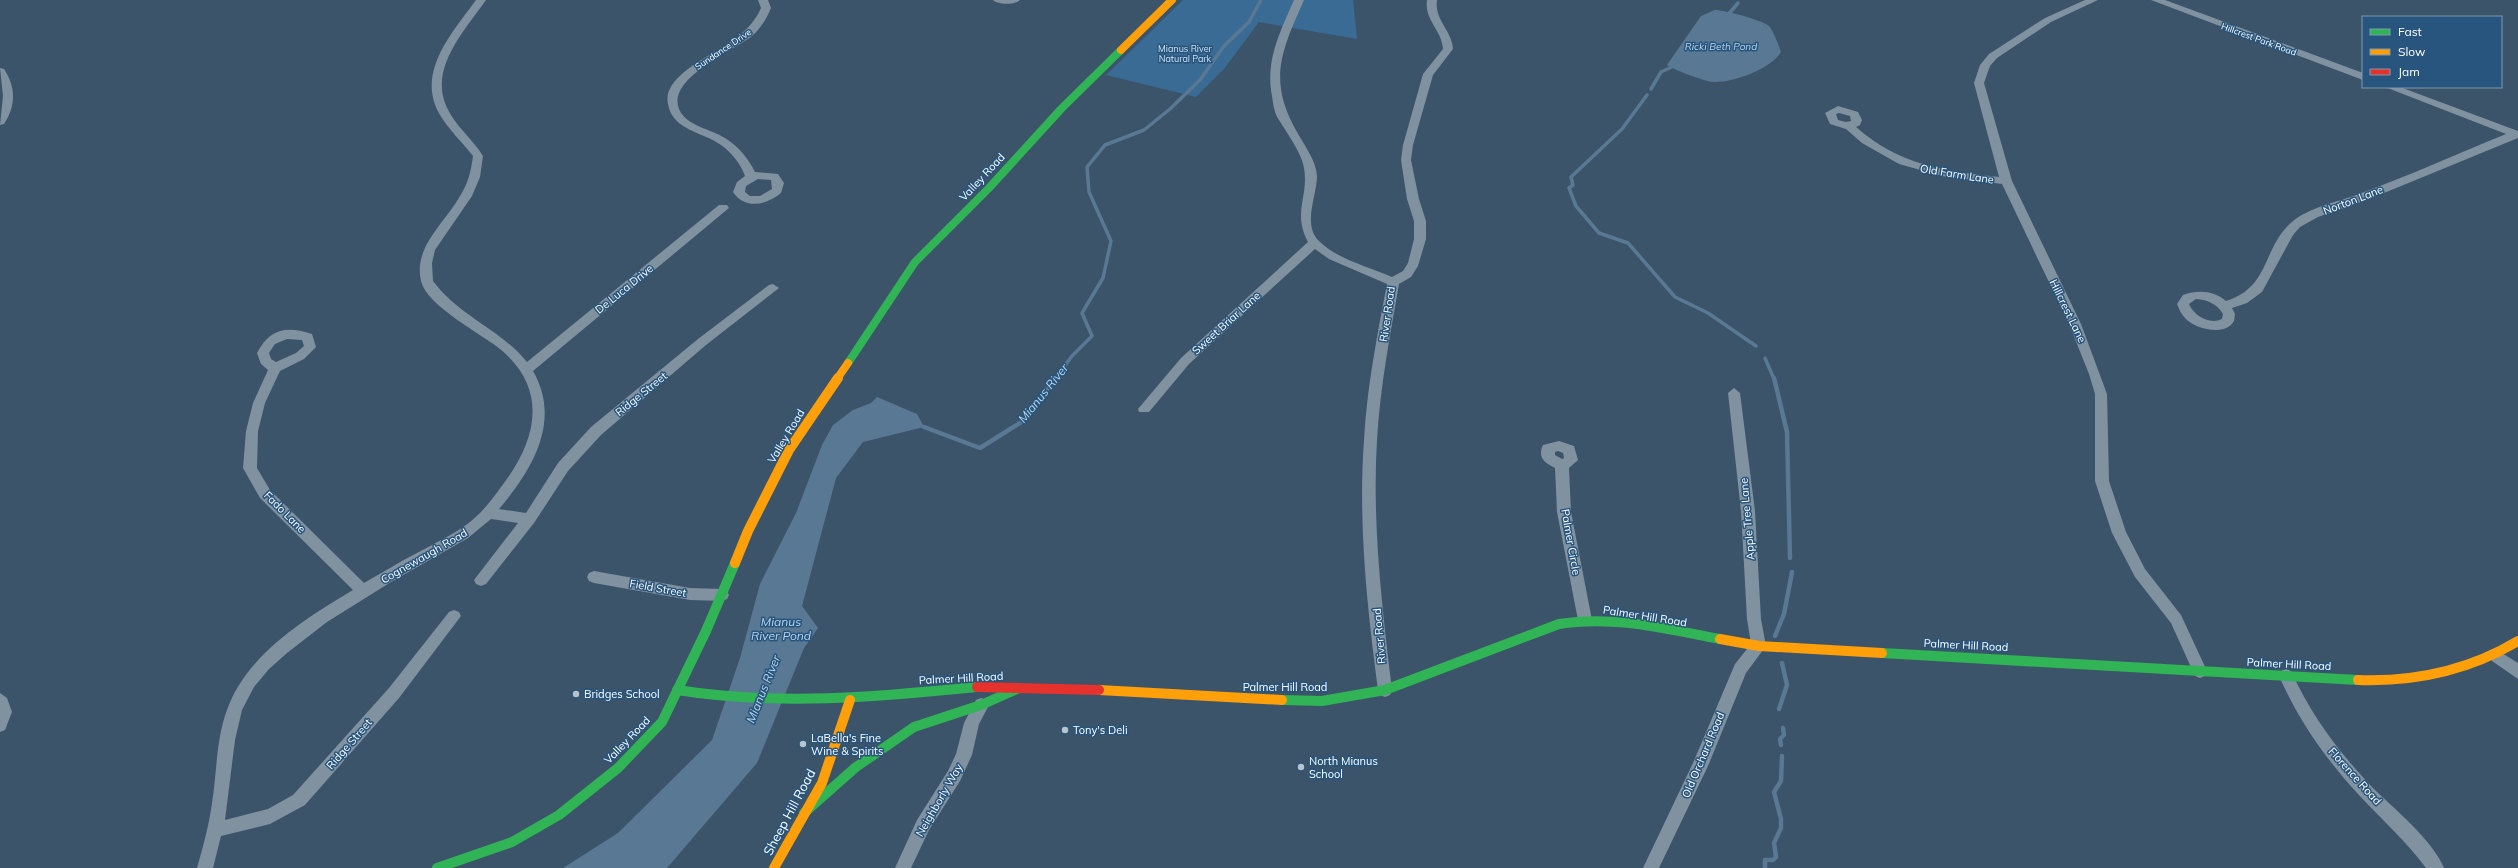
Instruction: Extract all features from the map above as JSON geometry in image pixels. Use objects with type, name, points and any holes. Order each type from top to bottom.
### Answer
[{"type":"main road","name":"Valley Road","points":[[437,868],[512,842],[559,815],[618,768],[662,722],[722,595],[748,531],[789,450],[915,262],[989,188],[1062,108],[1172,0]]},
{"type":"main road","name":"Palmer Hill Road","points":[[677,690],[712,697],[850,700],[951,689],[1046,687],[1288,702],[1322,701],[1385,690],[1560,624],[1585,620],[1612,621],[1759,646],[2367,681],[2412,679],[2457,671],[2497,656],[2518,641]]},
{"type":"main road","points":[[804,813],[856,767],[914,727],[981,705],[1021,688]]},
{"type":"main road","name":"Sheep Hill Road","points":[[774,868],[822,783],[850,700]]},
{"type":"street","name":"Cognewaugh Road","points":[[205,868],[215,830],[228,734],[239,699],[248,683],[271,658],[301,633],[364,592],[454,541],[472,528],[488,513],[525,466],[539,429],[537,397],[532,380],[526,370],[494,338],[447,305],[427,282],[426,257],[433,243],[466,198],[475,182],[478,169],[478,156],[445,115],[436,100],[436,73],[449,44],[481,0]]},
{"type":"street","name":"Sundance Drive","points":[[751,177],[748,168],[731,147],[684,123],[674,106],[672,96],[676,88],[693,69],[734,44],[758,24],[766,8],[763,0]]},
{"type":"street","points":[[998,0],[1015,0]]},
{"type":"street","points":[[1299,0],[1278,45],[1274,79],[1281,114],[1309,164],[1311,176],[1305,218],[1306,230],[1314,243]]},
{"type":"street","points":[[1393,282],[1407,274],[1414,263],[1420,239],[1420,221],[1413,199],[1406,160],[1408,145],[1428,74],[1448,49],[1446,39],[1431,17],[1432,0]]},
{"type":"street","name":"Hillcrest Lane","points":[[2092,0],[2048,20],[1993,56],[1985,65],[1979,83],[2006,181],[2075,324],[2095,374],[2101,394],[2102,480],[2118,533],[2140,573],[2176,619],[2200,671]]},
{"type":"street","name":"Hillcrest Park Road","points":[[2156,0],[2362,77]]},
{"type":"street","points":[[0,71],[8,87],[9,98],[9,104],[0,122]]},
{"type":"street","points":[[2393,88],[2517,134]]},
{"type":"street","name":"Old Farm Lane","points":[[1849,126],[1862,139],[1883,154],[1921,169],[2006,181]]},
{"type":"street","name":"Norton Lane","points":[[2224,306],[2243,300],[2258,289],[2288,233],[2296,224],[2314,214],[2363,197],[2517,134]]},
{"type":"street","name":"De Luca Drive","points":[[526,370],[722,208]]},
{"type":"street","name":"River Road","points":[[1314,243],[1333,256],[1393,282],[1373,405],[1370,475],[1370,524],[1380,649],[1385,690]]},
{"type":"street","name":"Sweet Briar Lane","points":[[1144,409],[1185,361],[1314,243]]},
{"type":"street","name":"Ridge Street","points":[[481,580],[529,519],[563,467],[596,431],[702,342],[773,288]]},
{"type":"street","name":"Fado Lane","points":[[275,368],[259,403],[252,431],[250,468],[265,494],[364,592]]},
{"type":"street","name":"Apple Tree Lane","points":[[1734,392],[1748,511],[1754,619],[1759,646]]},
{"type":"street","name":"Palmer Circle","points":[[1562,465],[1564,512],[1585,620]]},
{"type":"street","points":[[488,513],[529,519]]},
{"type":"street","name":"Field Street","points":[[594,577],[690,594],[722,595]]},
{"type":"street","name":"Ridge Street","points":[[215,830],[268,818],[286,810],[299,800],[394,693],[454,616]]},
{"type":"street","name":"Old Orchard Road","points":[[1652,868],[1700,766],[1740,669],[1759,646]]},
{"type":"street","points":[[2497,656],[2518,672]]},
{"type":"street","name":"Florence Road","points":[[2286,676],[2305,716],[2320,738],[2422,849],[2436,868]]},
{"type":"street","points":[[0,700],[4,707],[4,719],[0,725]]},
{"type":"street","name":"Neighborly Way","points":[[903,868],[923,825],[954,776],[964,755],[972,723],[981,705]]},
{"type":"green space","name":"Mianus River Natural Park","points":[[1183,0],[1353,0],[1357,39],[1259,22],[1224,69],[1196,97],[1106,75]]},
{"type":"water","name":"Ricki Beth Pond","points":[[1715,10],[1743,16],[1769,26],[1781,52],[1769,64],[1751,74],[1721,82],[1703,80],[1667,65],[1701,16]]},
{"type":"water","name":"Mianus River Pond","points":[[877,397],[917,414],[924,427],[863,442],[836,478],[802,606],[818,628],[804,648],[757,763],[667,868],[563,868],[618,833],[712,740],[740,658],[760,584],[796,513],[822,445],[833,425],[853,410],[871,403]]},
{"type":"waterway","name":"Mianus River","points":[[1055,379],[1072,356],[1092,336],[1082,313],[1103,278],[1111,241],[1089,192],[1087,167],[1105,145],[1144,130],[1170,109],[1200,80],[1224,46],[1249,22],[1261,0]]},
{"type":"waterway","points":[[1727,16],[1738,3]]},
{"type":"waterway","points":[[1651,89],[1661,72],[1674,66]]},
{"type":"waterway","points":[[1647,95],[1622,129],[1571,177],[1573,185],[1569,188],[1576,206],[1599,233],[1628,243],[1675,297],[1708,313],[1756,346]]},
{"type":"waterway","points":[[1765,358],[1774,379]]},
{"type":"waterway","name":"Mianus River","points":[[924,427],[980,448],[1023,421],[1056,378]]},
{"type":"waterway","points":[[1774,378],[1787,432],[1790,558]]},
{"type":"waterway","points":[[1775,636],[1784,614],[1792,572]]},
{"type":"waterway","points":[[1779,709],[1787,685],[1782,663]]},
{"type":"waterway","points":[[1781,745],[1780,739],[1784,735],[1783,728]]},
{"type":"waterway","points":[[1765,868],[1765,860],[1773,860],[1776,857],[1774,843],[1781,828],[1781,819],[1774,792],[1781,781],[1782,756]]},
{"type":"traffic: fast","points":[[848,363],[915,262],[989,188],[1062,108],[1121,50]]},
{"type":"traffic: fast","points":[[437,868],[512,842],[559,815],[618,768],[662,722],[706,631],[735,563]]},
{"type":"traffic: fast","points":[[1282,700],[1322,701],[1385,690],[1559,624],[1578,621],[1619,621],[1720,639]]},
{"type":"traffic: fast","points":[[1882,653],[2358,680]]},
{"type":"traffic: fast","points":[[677,690],[714,696],[789,700],[865,697],[977,687]]},
{"type":"traffic: fast","points":[[804,813],[856,767],[914,727],[981,705],[1017,689]]},
{"type":"traffic: slow","points":[[1121,50],[1172,0]]},
{"type":"traffic: slow","points":[[735,563],[748,531],[789,450],[848,363]]},
{"type":"traffic: slow","points":[[1720,639],[1759,646],[1882,653]]},
{"type":"traffic: slow","points":[[2358,680],[2400,680],[2441,674],[2481,661],[2518,641]]},
{"type":"traffic: slow","points":[[1099,690],[1282,700]]},
{"type":"traffic: slow","points":[[774,868],[822,783],[850,700]]},
{"type":"traffic: jam","points":[[977,687],[1046,687],[1099,690]]},
{"type":"place","name":"Bridges School","points":[[576,694]]},
{"type":"place","name":"Tony's Deli","points":[[1065,730]]},
{"type":"place","name":"LaBella's Fine Wine & Spirits","points":[[803,744]]},
{"type":"place","name":"North Mianus School","points":[[1301,767]]}]
